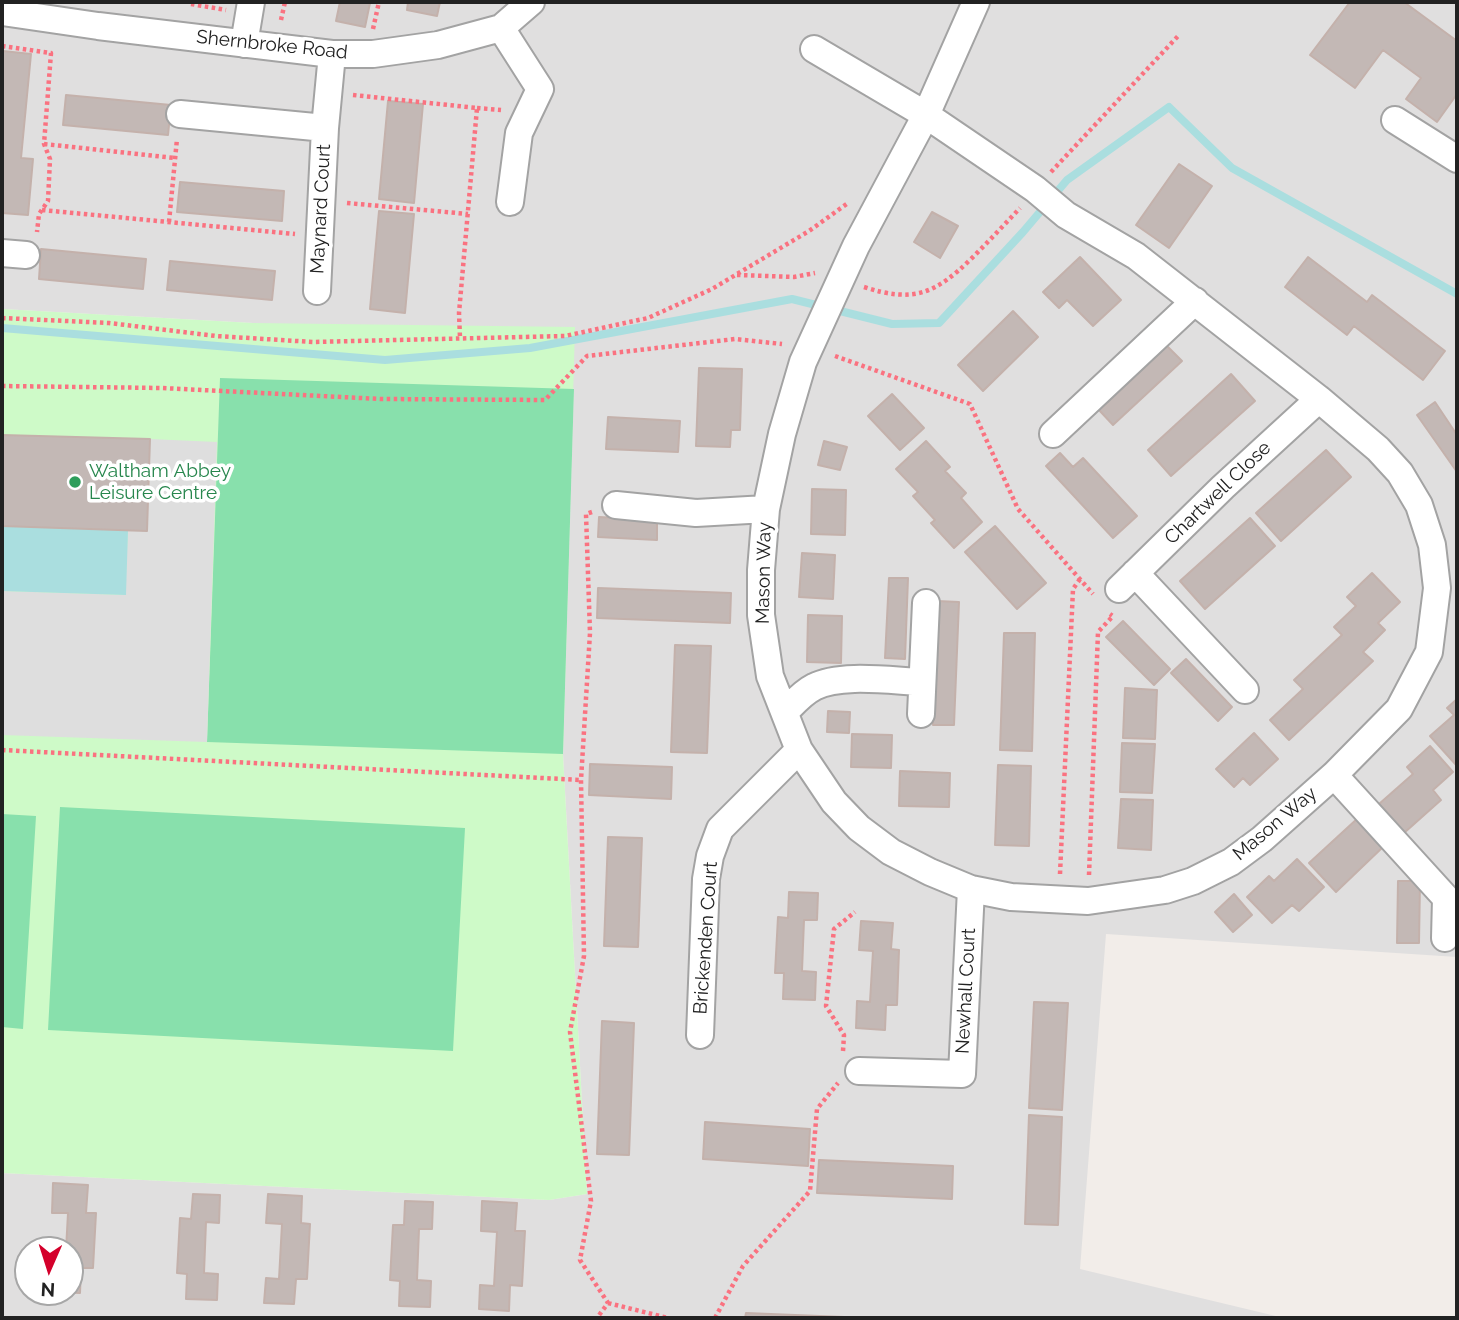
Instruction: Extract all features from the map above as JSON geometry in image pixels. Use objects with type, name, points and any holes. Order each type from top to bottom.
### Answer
[{"type":"street","points":[[244,44],[251,2]]},
{"type":"street","name":"Shernbroke Road","points":[[2,12],[99,14],[244,44],[332,54],[373,54],[438,45],[501,28],[531,2]]},
{"type":"street","name":"Mason Way","points":[[926,115],[1035,189],[1066,215],[1136,256],[1319,399],[1378,449],[1400,473],[1419,505],[1432,545],[1437,588],[1429,652],[1399,709],[1334,775],[1262,839],[1231,862],[1193,881],[1165,890],[1088,901],[1011,897],[971,889],[930,872],[891,852],[859,828],[834,802],[799,750],[771,676],[761,615],[761,570],[766,509],[782,434],[803,362],[819,343],[856,246],[926,115],[975,2]]},
{"type":"street","points":[[501,28],[540,89],[519,133],[510,202]]},
{"type":"street","points":[[814,49],[926,115]]},
{"type":"street","name":"Maynard Court","points":[[317,291],[325,128],[332,54]]},
{"type":"street","name":"Maynard Court","points":[[180,114],[325,128]]},
{"type":"street","points":[[1395,120],[1457,159]]},
{"type":"street","points":[[1054,433],[1195,301]]},
{"type":"street","name":"Chartwell Close","points":[[1114,592],[1319,399]]},
{"type":"street","points":[[617,505],[696,513],[766,509]]},
{"type":"street","points":[[1114,592],[1245,690]]},
{"type":"street","points":[[920,714],[926,603]]},
{"type":"street","points":[[785,712],[801,695],[817,685],[842,680],[922,682]]},
{"type":"street","name":"Brickenden Court","points":[[700,1035],[706,879],[710,856],[720,830],[799,750]]},
{"type":"street","points":[[1334,775],[1446,898],[1445,938]]},
{"type":"street","name":"Newhall Court","points":[[848,1070],[962,1074],[971,889]]},
{"type":"path","points":[[281,20],[285,2]]},
{"type":"path","points":[[736,275],[794,277],[811,273],[839,285],[898,295],[931,289],[950,279],[990,240],[1179,35]]},
{"type":"path","points":[[2,46],[51,53],[44,144],[50,159],[48,201],[39,214],[35,255],[14,254]]},
{"type":"path","points":[[329,93],[477,108],[459,313],[460,338]]},
{"type":"path","points":[[169,222],[180,114]]},
{"type":"path","points":[[44,144],[175,158]]},
{"type":"path","points":[[322,201],[468,214]]},
{"type":"path","points":[[2,318],[109,323],[216,336],[313,342],[565,336],[648,318],[712,289],[809,231],[850,202]]},
{"type":"path","points":[[42,210],[320,237]]},
{"type":"path","points":[[2,386],[162,388],[381,399],[545,400],[587,356],[735,339],[819,343],[970,404],[1018,509],[1080,579],[1114,592],[1112,617],[1098,632],[1088,901]]},
{"type":"path","points":[[617,505],[586,514],[590,633],[582,780],[584,956],[570,1032],[591,1201],[580,1260],[608,1303],[668,1318]]},
{"type":"path","points":[[1059,900],[1073,589],[1080,579]]},
{"type":"path","points":[[2,750],[582,780]]},
{"type":"path","points":[[715,1318],[743,1266],[810,1191],[817,1109],[848,1070],[844,1035],[826,1006],[834,929],[855,912]]},
{"type":"path","points":[[597,1318],[608,1303]]},
{"type":"shaded area","points":[[2,2],[1457,2],[1457,957],[1106,934],[1080,1269],[1284,1318],[2,1318],[2,1173],[549,1200],[587,1194],[563,754],[574,389],[253,323],[2,309]]},
{"type":"shaded area","points":[[150,439],[217,442],[207,742],[2,735],[2,591],[125,595],[128,530],[147,530]]},
{"type":"green space","points":[[2,309],[253,323],[575,327],[563,755],[587,1194],[549,1200],[2,1173]]},
{"type":"green space","points":[[220,378],[574,389],[563,754],[207,742]]},
{"type":"green space","points":[[60,807],[465,828],[453,1051],[48,1030]]},
{"type":"green space","points":[[2,814],[36,816],[23,1029],[2,1027]]},
{"type":"water","points":[[2,526],[128,530],[126,595],[2,591]]},
{"type":"building","points":[[340,2],[370,3],[365,27],[336,21]]},
{"type":"building","points":[[408,2],[440,2],[437,16],[407,10]]},
{"type":"building","points":[[1350,2],[1404,2],[1457,41],[1457,94],[1437,122],[1406,99],[1421,78],[1383,50],[1355,88],[1310,55]]},
{"type":"building","points":[[3,51],[31,54],[21,158],[33,159],[28,215],[2,213]]},
{"type":"building","points":[[66,95],[171,105],[168,135],[63,125]]},
{"type":"building","points":[[388,101],[423,104],[414,203],[379,199]]},
{"type":"building","points":[[1179,164],[1212,186],[1169,248],[1136,225]]},
{"type":"building","points":[[180,182],[284,191],[282,221],[177,212]]},
{"type":"building","points":[[379,211],[414,214],[405,313],[370,309]]},
{"type":"building","points":[[932,212],[958,226],[940,258],[914,242]]},
{"type":"building","points":[[41,249],[146,259],[143,289],[39,279]]},
{"type":"building","points":[[1080,257],[1121,300],[1093,326],[1067,300],[1059,308],[1043,292]]},
{"type":"building","points":[[1308,257],[1367,302],[1372,295],[1445,351],[1423,380],[1354,326],[1347,335],[1285,287]]},
{"type":"building","points":[[170,261],[275,271],[272,300],[167,290]]},
{"type":"building","points":[[1013,311],[1038,337],[983,391],[958,365]]},
{"type":"building","points":[[1167,346],[1182,361],[1113,425],[1099,410]]},
{"type":"building","points":[[699,368],[742,369],[740,430],[731,430],[730,447],[696,446]]},
{"type":"building","points":[[1231,374],[1255,401],[1171,476],[1148,450]]},
{"type":"building","points":[[892,394],[924,428],[900,450],[868,416]]},
{"type":"building","points":[[1435,402],[1457,435],[1457,472],[1417,415]]},
{"type":"building","points":[[608,417],[680,421],[678,452],[606,449]]},
{"type":"building","name":"Waltham Abbey Leisure Centre","points":[[2,435],[150,439],[147,531],[2,526]]},
{"type":"building","points":[[824,441],[847,447],[840,470],[818,465]]},
{"type":"building","points":[[926,441],[950,467],[945,471],[966,493],[961,498],[982,522],[954,548],[931,523],[935,520],[913,496],[918,492],[896,469]]},
{"type":"building","points":[[1326,450],[1351,477],[1281,541],[1256,513]]},
{"type":"building","points":[[1060,453],[1073,467],[1083,458],[1137,516],[1113,538],[1046,466]]},
{"type":"building","points":[[812,489],[846,490],[845,535],[811,534]]},
{"type":"building","points":[[599,517],[657,520],[657,540],[598,537]]},
{"type":"building","points":[[1250,518],[1275,546],[1205,609],[1180,581]]},
{"type":"building","points":[[995,526],[1046,583],[1017,609],[965,552]]},
{"type":"building","points":[[802,553],[835,555],[833,599],[799,597]]},
{"type":"building","points":[[1372,573],[1400,602],[1378,623],[1385,630],[1363,652],[1373,661],[1289,740],[1270,720],[1303,689],[1294,680],[1342,635],[1334,627],[1356,606],[1347,597]]},
{"type":"building","points":[[889,578],[908,578],[905,659],[885,658]]},
{"type":"building","points":[[598,588],[731,593],[730,623],[597,618]]},
{"type":"building","points":[[937,601],[959,602],[954,725],[933,725]]},
{"type":"building","points":[[808,615],[842,616],[841,663],[807,662]]},
{"type":"building","points":[[1123,621],[1170,669],[1154,685],[1106,637]]},
{"type":"building","points":[[1004,633],[1035,633],[1032,751],[1000,750]]},
{"type":"building","points":[[675,645],[711,646],[707,753],[671,752]]},
{"type":"building","points":[[1186,659],[1232,707],[1218,721],[1171,673]]},
{"type":"building","points":[[1125,688],[1157,690],[1155,739],[1123,738]]},
{"type":"building","points":[[1457,699],[1457,766],[1430,736],[1454,715],[1447,708]]},
{"type":"building","points":[[828,711],[850,712],[849,733],[827,732]]},
{"type":"building","points":[[1254,733],[1278,759],[1250,785],[1243,778],[1234,787],[1216,769]]},
{"type":"building","points":[[852,734],[892,735],[891,768],[851,767]]},
{"type":"building","points":[[1122,743],[1155,744],[1152,793],[1120,792]]},
{"type":"building","points":[[1430,746],[1453,772],[1433,790],[1441,800],[1404,833],[1379,804],[1413,774],[1407,767]]},
{"type":"building","points":[[590,764],[672,767],[671,799],[589,795]]},
{"type":"building","points":[[998,765],[1031,766],[1029,846],[995,845]]},
{"type":"building","points":[[900,771],[950,773],[949,807],[899,806]]},
{"type":"building","points":[[1121,799],[1153,800],[1151,850],[1118,848]]},
{"type":"building","points":[[1358,818],[1384,846],[1336,892],[1309,863]]},
{"type":"building","points":[[608,837],[642,838],[638,947],[604,946]]},
{"type":"building","points":[[1297,859],[1324,887],[1299,911],[1292,905],[1272,923],[1247,897],[1269,876],[1274,881]]},
{"type":"building","points":[[1398,881],[1420,881],[1419,943],[1397,943]]},
{"type":"building","points":[[789,892],[818,893],[817,920],[804,920],[802,971],[816,972],[815,1000],[783,999],[784,973],[775,973],[778,917],[788,918]]},
{"type":"building","points":[[1234,894],[1252,915],[1233,932],[1215,912]]},
{"type":"building","points":[[861,921],[893,923],[891,949],[899,950],[897,1005],[886,1005],[885,1030],[856,1028],[857,1001],[870,1002],[873,951],[859,950]]},
{"type":"building","points":[[1034,1002],[1068,1003],[1062,1110],[1029,1108]]},
{"type":"building","points":[[602,1021],[634,1023],[629,1155],[597,1154]]},
{"type":"building","points":[[1029,1115],[1062,1117],[1058,1225],[1025,1224]]},
{"type":"building","points":[[705,1122],[810,1129],[808,1166],[703,1159]]},
{"type":"building","points":[[819,1160],[953,1166],[952,1199],[817,1193]]},
{"type":"building","points":[[53,1183],[88,1185],[86,1213],[96,1213],[93,1268],[84,1268],[84,1236],[67,1236],[68,1213],[52,1213]]},
{"type":"building","points":[[193,1194],[220,1195],[219,1223],[206,1222],[204,1273],[218,1274],[217,1300],[186,1299],[187,1274],[177,1273],[180,1218],[191,1219]]},
{"type":"building","points":[[268,1194],[302,1196],[301,1223],[310,1224],[307,1279],[296,1279],[294,1304],[264,1303],[266,1278],[279,1279],[282,1224],[266,1223]]},
{"type":"building","points":[[405,1201],[433,1202],[432,1229],[419,1229],[417,1280],[431,1281],[430,1307],[399,1306],[400,1281],[390,1280],[393,1225],[404,1225]]},
{"type":"building","points":[[482,1201],[517,1203],[515,1231],[525,1231],[522,1286],[510,1285],[509,1311],[479,1309],[480,1285],[494,1286],[497,1232],[481,1231]]},
{"type":"building","points":[[746,1313],[869,1318],[745,1318]]},
{"type":"waterway","points":[[2,328],[385,360],[530,348],[792,299],[892,324],[939,323],[1067,180],[1169,107],[1232,168],[1457,294]]},
{"type":"place","name":"Waltham Abbey Leisure Centre","points":[[75,482]]}]
